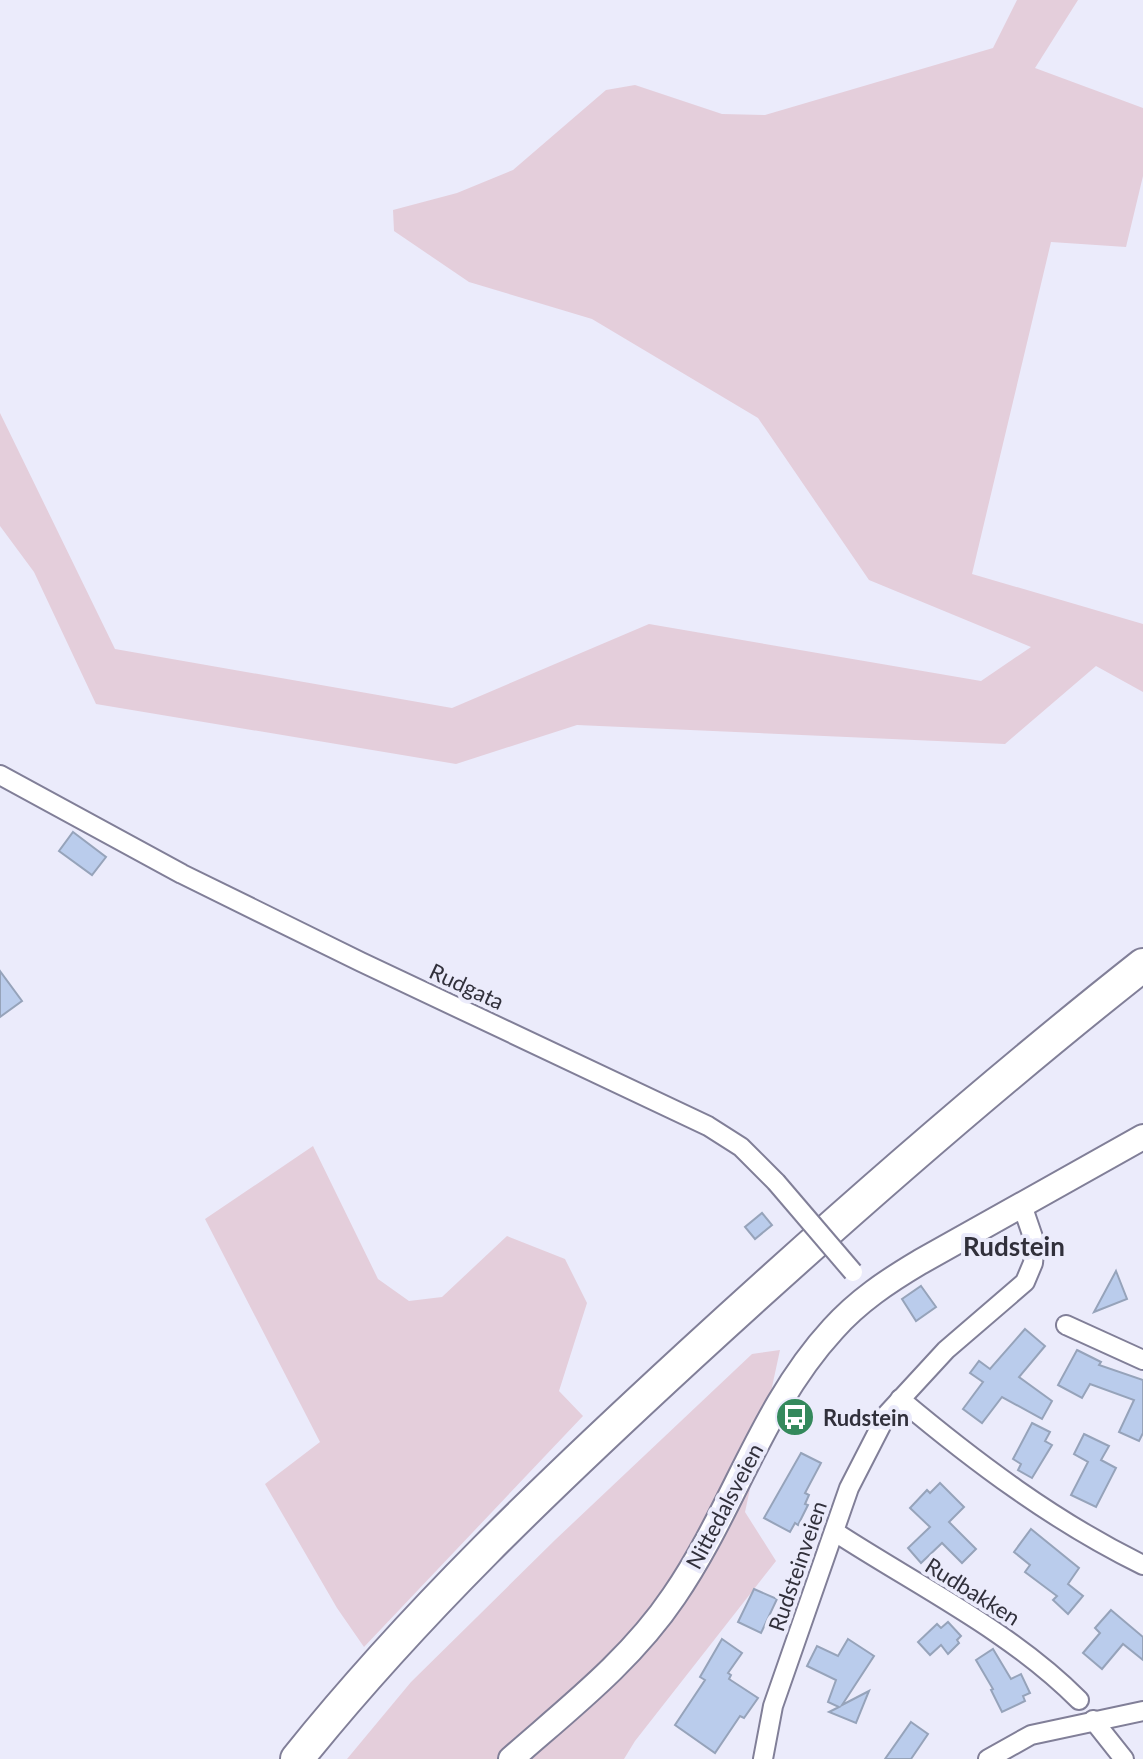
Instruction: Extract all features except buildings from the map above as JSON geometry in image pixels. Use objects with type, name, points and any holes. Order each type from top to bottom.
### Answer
[{"type":"highway","points":[[297,1759],[353,1691],[450,1586],[650,1391],[872,1191],[1143,965]]},
{"type":"highway","points":[[318,1759],[462,1597],[596,1465],[808,1270],[1143,986]]},
{"type":"main road","name":"Nittedalsveien","points":[[511,1759],[608,1673],[661,1615],[688,1576],[796,1375],[834,1327],[871,1294],[920,1262],[1143,1137]]},
{"type":"street","name":"Rudgata","points":[[0,775],[196,881],[708,1126],[741,1147],[776,1182],[871,1294]]},
{"type":"street","name":"Rudsteinveien","points":[[763,1759],[773,1706],[855,1477],[887,1414],[900,1399],[946,1350],[1025,1282],[1033,1263],[1035,1243],[1022,1205]]},
{"type":"street","points":[[1066,1325],[1143,1360]]},
{"type":"street","points":[[900,1399],[994,1473],[1100,1544],[1143,1565]]},
{"type":"street","name":"Rudbakken","points":[[835,1532],[985,1624],[1054,1675],[1079,1700]]},
{"type":"street","points":[[988,1759],[1031,1735],[1143,1711]]},
{"type":"street","points":[[1093,1720],[1124,1759]]},
{"type":"shaded area","points":[[1017,0],[1078,0],[1035,68],[1143,108],[1143,176],[1126,247],[1051,242],[972,574],[1143,624],[1143,692],[1096,666],[1005,744],[577,725],[456,764],[96,704],[34,572],[0,526],[0,413],[115,649],[452,708],[649,624],[981,681],[1031,647],[869,580],[758,418],[592,319],[469,282],[394,231],[393,210],[457,193],[513,170],[606,90],[635,85],[722,114],[765,115],[993,48]]},
{"type":"shaded area","points":[[313,1146],[378,1279],[409,1301],[442,1297],[507,1236],[565,1259],[587,1303],[559,1391],[583,1416],[364,1647],[337,1608],[265,1484],[320,1442],[205,1219]]},
{"type":"shaded area","points":[[780,1350],[745,1512],[776,1561],[624,1759],[347,1759],[411,1682],[555,1540],[752,1354]]},
{"type":"place","name":"Rudstein","points":[[795,1417]]},
{"type":"district","name":"Rudstein","points":[[1014,1246]]}]
